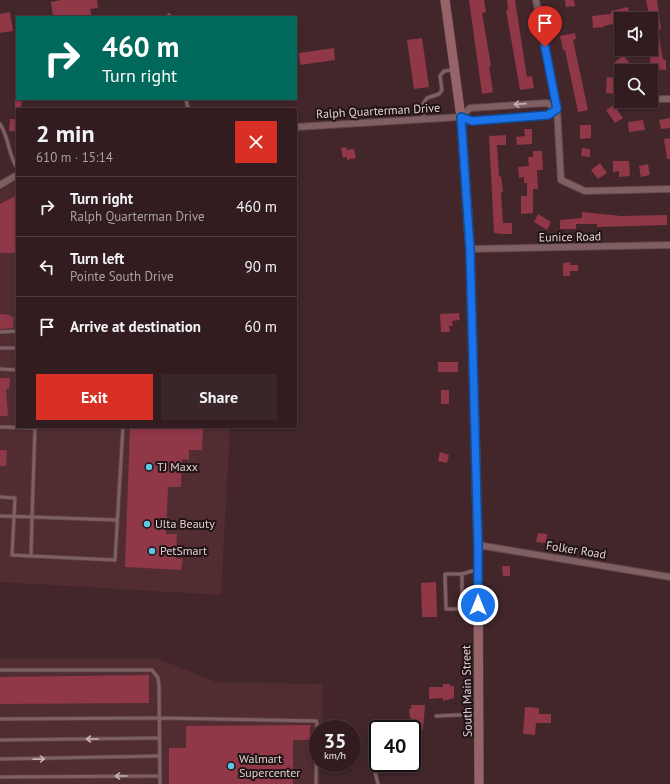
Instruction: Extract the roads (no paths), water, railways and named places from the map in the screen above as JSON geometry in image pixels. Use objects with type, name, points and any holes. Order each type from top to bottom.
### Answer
[{"type":"street","name":"South Main Street","points":[[445,0],[461,117],[470,249],[478,545],[480,714],[479,784]]},
{"type":"street","points":[[536,0],[557,109],[561,180],[585,191],[670,189]]},
{"type":"street","points":[[658,99],[670,99]]},
{"type":"street","name":"Ralph Quarterman Drive","points":[[297,127],[424,118],[461,117],[472,121],[548,115],[557,109],[547,103],[470,108],[461,117]]},
{"type":"street","points":[[0,185],[16,176]]},
{"type":"street","name":"Eunice Road","points":[[470,249],[670,246]]},
{"type":"street","name":"Folker Road","points":[[478,545],[670,577]]},
{"type":"lane","points":[[424,118],[423,104],[427,98],[439,94],[442,90],[440,76],[444,72],[455,70]]},
{"type":"lane","points":[[0,124],[5,131],[11,155],[16,166]]},
{"type":"lane","points":[[0,332],[16,331]]},
{"type":"lane","points":[[0,348],[16,348]]},
{"type":"lane","points":[[0,369],[16,370]]},
{"type":"lane","points":[[0,427],[16,427]]},
{"type":"lane","points":[[31,556],[35,428]]},
{"type":"lane","points":[[0,498],[15,498],[12,556],[115,560],[116,520],[123,428]]},
{"type":"lane","points":[[0,516],[116,520]]},
{"type":"lane","points":[[462,574],[460,588],[462,609],[446,609],[445,574],[462,574],[478,570]]},
{"type":"lane","points":[[462,600],[478,605]]},
{"type":"lane","points":[[0,670],[152,670],[158,678],[160,784]]},
{"type":"lane","points":[[436,716],[480,714]]},
{"type":"lane","points":[[0,719],[158,718],[316,721],[316,784]]},
{"type":"lane","points":[[0,740],[160,738]]},
{"type":"lane","points":[[0,759],[160,756]]},
{"type":"lane","points":[[375,772],[378,784]]},
{"type":"lane","points":[[0,777],[160,776]]},
{"type":"place","name":"TJ Maxx","points":[[149,467]]},
{"type":"place","name":"Ulta Beauty","points":[[147,524]]},
{"type":"place","name":"PetSmart","points":[[152,551]]},
{"type":"place","name":"Walmart Supercenter","points":[[231,766]]}]
